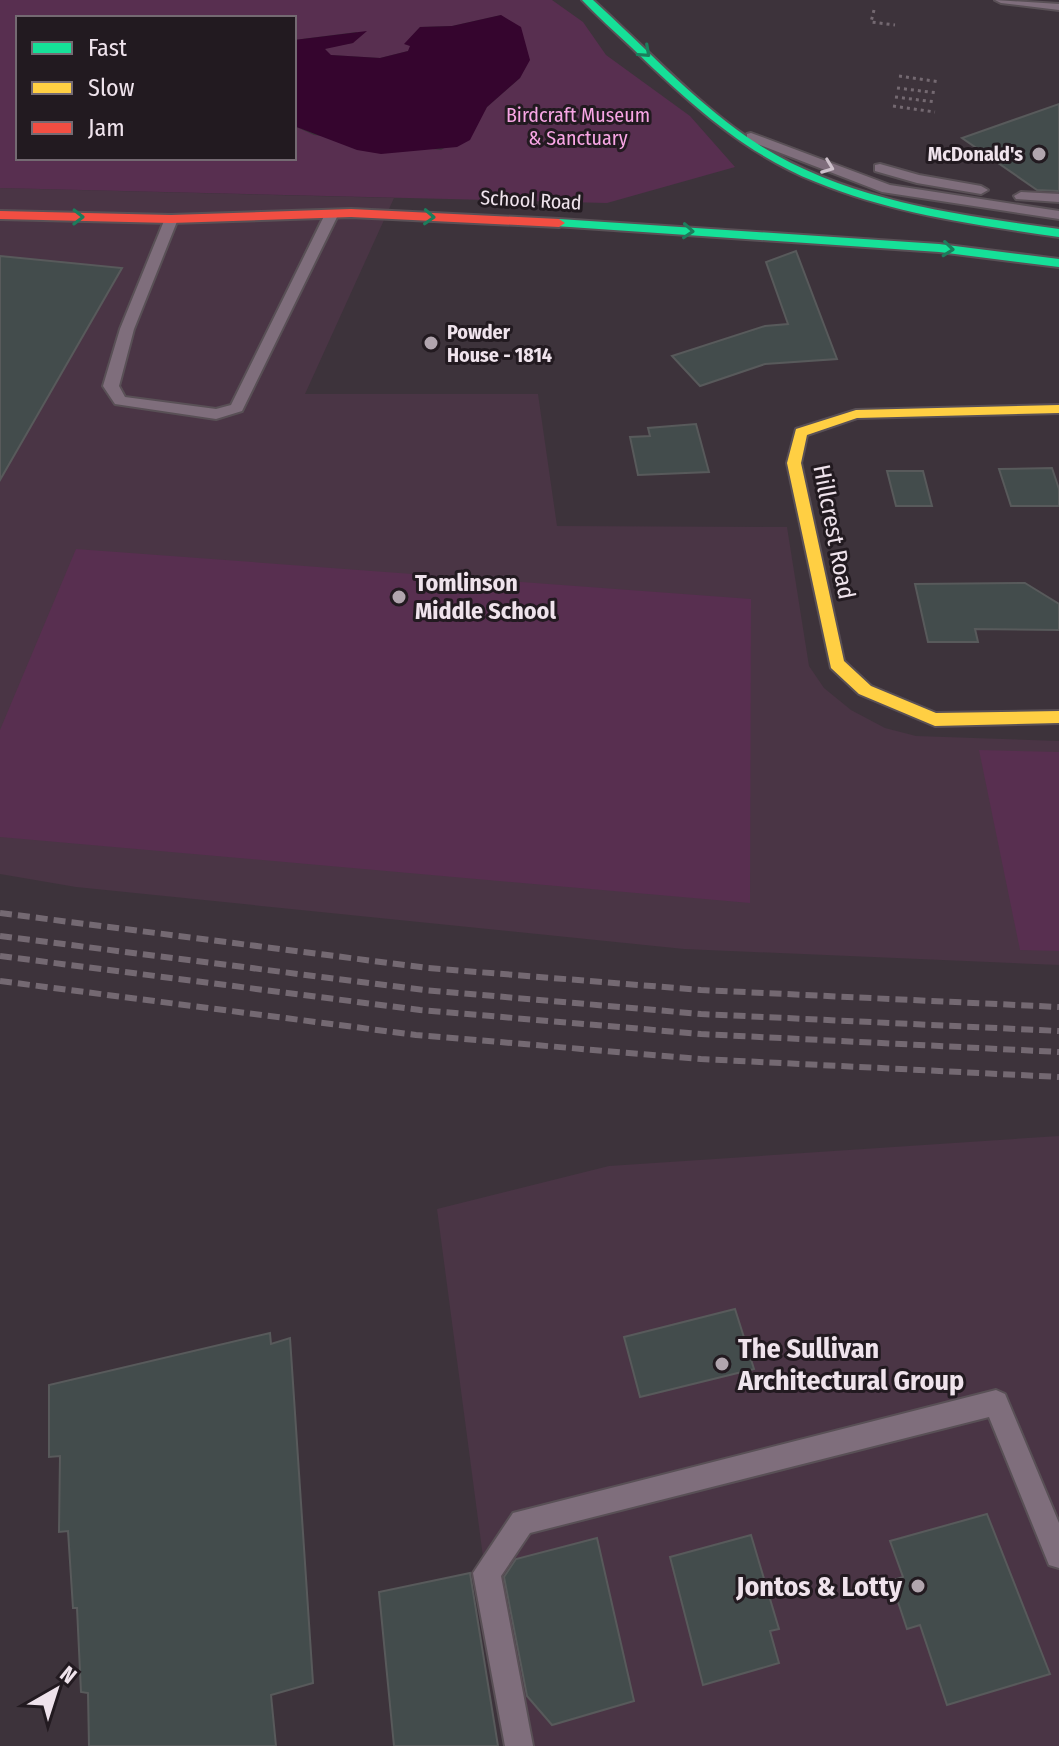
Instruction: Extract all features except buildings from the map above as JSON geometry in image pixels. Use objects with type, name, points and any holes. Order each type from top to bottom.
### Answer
[{"type":"main road","points":[[587,0],[729,128],[776,159],[875,200],[934,215],[1059,233]]},
{"type":"main road","name":"School Road","points":[[0,215],[171,219],[332,213],[601,225],[939,248],[1059,263]]},
{"type":"main road","name":"Hillcrest Road","points":[[1059,409],[856,414],[801,432],[794,463],[837,664],[865,690],[935,720],[1059,717]]},
{"type":"lane","points":[[1001,0],[1059,7]]},
{"type":"lane","points":[[729,128],[887,189],[1059,215]]},
{"type":"lane","points":[[880,168],[945,185],[1040,199],[1059,198]]},
{"type":"lane","points":[[171,219],[127,329],[111,386],[120,401],[216,414],[237,408],[332,213]]},
{"type":"lane","points":[[519,1746],[487,1573],[522,1522],[996,1403],[1059,1555]]},
{"type":"path","points":[[874,10],[871,22],[895,25]]},
{"type":"path","points":[[899,76],[940,82]]},
{"type":"path","points":[[897,88],[938,93]]},
{"type":"path","points":[[895,97],[936,102]]},
{"type":"path","points":[[893,106],[935,112]]},
{"type":"shaded area","points":[[501,15],[521,27],[530,60],[520,78],[487,107],[470,140],[457,147],[381,154],[357,150],[296,127],[296,40],[367,31],[353,43],[325,49],[331,55],[380,58],[408,51],[410,46],[404,44],[420,27],[452,26]]},
{"type":"shaded area","name":"Tomlinson Middle School","points":[[0,188],[394,198],[305,394],[538,394],[557,526],[787,527],[809,666],[824,688],[851,710],[885,728],[916,736],[1059,741],[1059,965],[684,949],[76,887],[0,874]]},
{"type":"shaded area","points":[[1059,1136],[1059,1746],[508,1746],[437,1209],[609,1166]]},
{"type":"green space","name":"Birdcraft Museum & Sanctuary","points":[[0,0],[552,0],[583,22],[606,55],[690,116],[735,167],[607,203],[0,188]]},
{"type":"green space","points":[[76,549],[751,599],[750,903],[0,837],[0,730]]},
{"type":"green space","points":[[979,750],[1059,752],[1059,951],[1020,950]]},
{"type":"railway","points":[[0,913],[428,968],[701,990],[1059,1007]]},
{"type":"railway","points":[[0,936],[424,990],[701,1014],[1059,1031]]},
{"type":"railway","points":[[0,956],[420,1010],[701,1034],[1059,1052]]},
{"type":"railway","points":[[0,981],[416,1035],[701,1059],[1059,1077]]},
{"type":"traffic: fast","points":[[587,0],[704,109],[746,141],[782,162],[819,180],[897,205],[1059,233]]},
{"type":"traffic: fast","points":[[559,223],[939,248],[1059,263]]},
{"type":"traffic: slow","points":[[1059,409],[856,414],[801,432],[794,463],[837,664],[865,690],[935,720],[1059,717]]},
{"type":"traffic: jam","points":[[0,215],[171,219],[351,213],[559,223]]},
{"type":"place","name":"McDonald's","points":[[1039,154]]},
{"type":"place","name":"Powder House - 1814","points":[[431,343]]},
{"type":"place","name":"Tomlinson Middle School","points":[[399,597]]},
{"type":"place","name":"The Sullivan Architectural Group","points":[[722,1364]]},
{"type":"place","name":"Jontos & Lotty","points":[[918,1586]]}]
